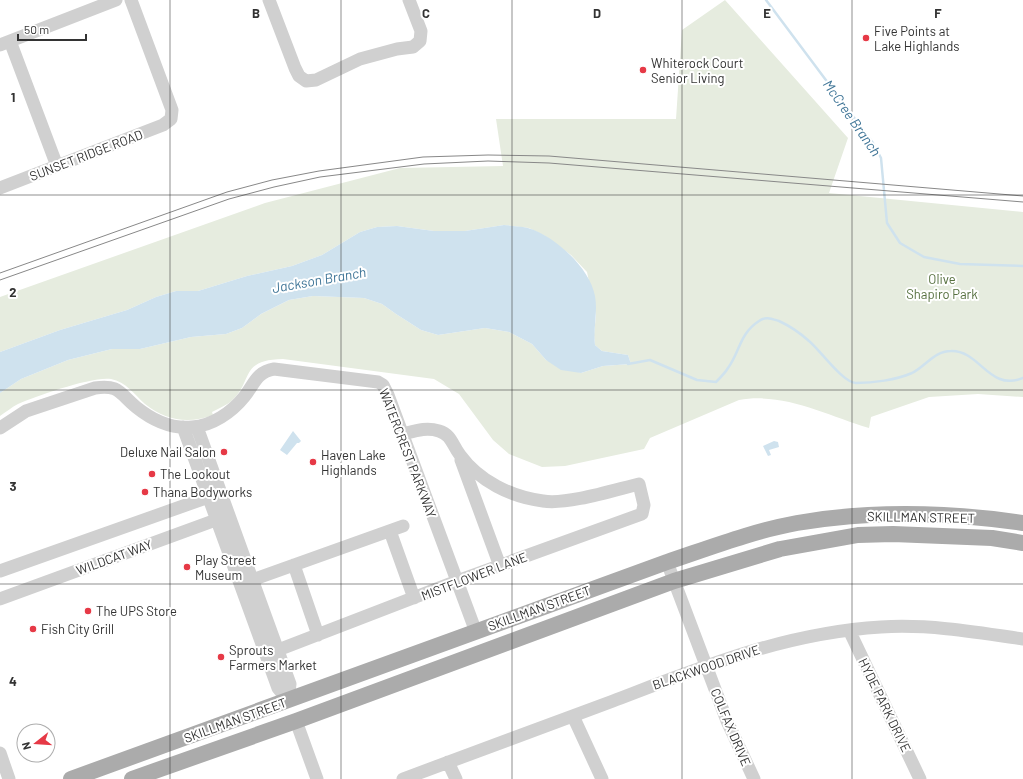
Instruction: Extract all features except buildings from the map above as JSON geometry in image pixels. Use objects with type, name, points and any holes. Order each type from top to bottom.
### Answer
[{"type":"main road","name":"SKILLMAN STREET","points":[[71,779],[667,562],[760,532],[798,523],[883,513],[947,515],[1023,523]]},
{"type":"main road","points":[[910,535],[911,515]]},
{"type":"main road","name":"SKILLMAN STREET","points":[[132,779],[296,721],[674,582],[780,549],[858,535],[992,538],[1023,544]]},
{"type":"main road","points":[[476,632],[483,651]]},
{"type":"main road","points":[[288,700],[296,721]]},
{"type":"main road","points":[[126,760],[132,779]]},
{"type":"street","points":[[57,166],[5,43],[116,0]]},
{"type":"street","name":"SUNSET RIDGE ROAD","points":[[0,188],[163,125],[171,119],[172,110],[131,0]]},
{"type":"street","points":[[269,0],[299,76],[306,80],[316,80],[360,58],[397,49],[413,47],[420,42],[421,31],[409,0]]},
{"type":"street","name":"WATERCREST PARKWAY","points":[[0,428],[26,411],[104,386],[114,388],[122,392],[135,407],[157,420],[183,427],[197,427],[224,416],[245,397],[258,375],[265,370],[274,369],[378,382],[386,390],[476,632]]},
{"type":"street","points":[[183,427],[252,580],[290,684],[288,700]]},
{"type":"street","points":[[197,427],[214,494]]},
{"type":"street","points":[[403,434],[425,428],[440,431],[451,437],[459,454],[500,566]]},
{"type":"street","name":"MISTFLOWER LANE","points":[[278,650],[457,581],[642,514],[644,506],[640,484],[568,500],[544,502],[508,492],[488,482],[459,454]]},
{"type":"street","name":"WILDCAT WAY","points":[[0,571],[214,494]]},
{"type":"street","points":[[223,518],[238,579],[278,688],[288,700]]},
{"type":"street","name":"WILDCAT WAY","points":[[0,599],[223,518]]},
{"type":"street","points":[[238,579],[252,580],[403,526]]},
{"type":"street","points":[[390,531],[414,598]]},
{"type":"street","name":"COLFAX DRIVE","points":[[667,562],[727,721],[754,779]]},
{"type":"street","points":[[294,565],[318,635]]},
{"type":"street","name":"BLACKWOOD DRIVE","points":[[403,779],[705,666],[770,644],[806,636],[882,627],[956,629],[1023,639]]},
{"type":"street","name":"HYDE PARK DRIVE","points":[[849,630],[920,779]]},
{"type":"street","points":[[573,716],[602,779]]},
{"type":"street","points":[[296,721],[317,779]]},
{"type":"street","points":[[0,753],[9,779]]},
{"type":"street","points":[[448,762],[456,779]]},
{"type":"green space","name":"Olive Shapiro Park","points":[[725,0],[848,138],[829,193],[1023,212],[1023,397],[978,394],[929,397],[871,417],[869,428],[821,411],[789,402],[756,398],[739,400],[650,438],[644,449],[565,466],[542,467],[509,454],[493,440],[459,394],[434,379],[283,359],[269,360],[259,363],[248,374],[237,395],[229,403],[212,412],[213,415],[204,418],[186,420],[161,414],[145,404],[130,389],[111,379],[78,383],[64,387],[18,404],[0,416],[0,393],[21,379],[68,360],[112,349],[140,349],[191,337],[226,334],[242,328],[261,314],[289,300],[313,296],[364,298],[382,304],[421,330],[438,335],[485,328],[509,332],[532,344],[546,360],[581,373],[603,366],[631,364],[628,355],[602,351],[595,345],[594,335],[596,315],[587,272],[571,255],[545,236],[529,228],[504,225],[465,231],[434,231],[397,226],[377,227],[360,232],[322,255],[292,266],[247,276],[198,291],[176,291],[156,297],[127,310],[60,330],[0,352],[0,297],[265,203],[400,168],[503,166],[496,119],[676,119],[682,30]]},
{"type":"water","points":[[504,225],[525,227],[538,232],[549,238],[570,254],[579,264],[592,285],[596,308],[595,345],[602,351],[628,355],[631,364],[603,366],[581,373],[561,370],[546,360],[532,344],[509,332],[485,328],[438,335],[421,330],[382,304],[364,298],[313,296],[289,300],[261,314],[242,328],[226,334],[191,337],[140,349],[112,349],[68,360],[21,379],[0,393],[0,352],[60,330],[127,310],[156,297],[176,291],[198,291],[247,276],[292,266],[322,255],[360,232],[377,227],[397,226],[434,231],[465,231]]},
{"type":"water","points":[[293,431],[301,441],[297,443],[287,455],[280,450]]},
{"type":"water","points":[[774,441],[778,442],[779,447],[769,450],[771,455],[768,456],[763,446]]},
{"type":"waterway","name":"McCree Branch","points":[[766,0],[873,143],[881,158],[887,223],[900,243],[924,257],[960,264],[1023,266]]},
{"type":"waterway","name":"Jackson Branch","points":[[628,364],[650,360],[697,380],[716,382],[732,362],[740,343],[747,332],[759,321],[767,318],[787,325],[806,338],[838,372],[851,382],[884,381],[899,378],[917,370],[940,353],[951,351],[961,352],[970,357],[1001,380],[1011,381],[1023,378]]},
{"type":"tram line","points":[[0,273],[227,192],[272,180],[319,171],[423,157],[488,155],[549,156],[1023,196]]},
{"type":"tram line","points":[[0,280],[229,199],[320,177],[424,164],[488,161],[549,163],[1023,202]]},
{"type":"place","name":"Five Points at Lake Highlands","points":[[866,38]]},
{"type":"place","name":"Whiterock Court Senior Living","points":[[643,70]]},
{"type":"place","name":"Deluxe Nail Salon","points":[[224,452]]},
{"type":"place","name":"Haven Lake Highlands","points":[[313,462]]},
{"type":"place","name":"The Lookout","points":[[152,474]]},
{"type":"place","name":"Thana Bodyworks","points":[[145,492]]},
{"type":"place","name":"Play Street Museum","points":[[187,567]]},
{"type":"place","name":"The UPS Store","points":[[88,611]]},
{"type":"place","name":"Fish City Grill","points":[[33,629]]},
{"type":"place","name":"Sprouts Farmers Market","points":[[221,657]]}]
